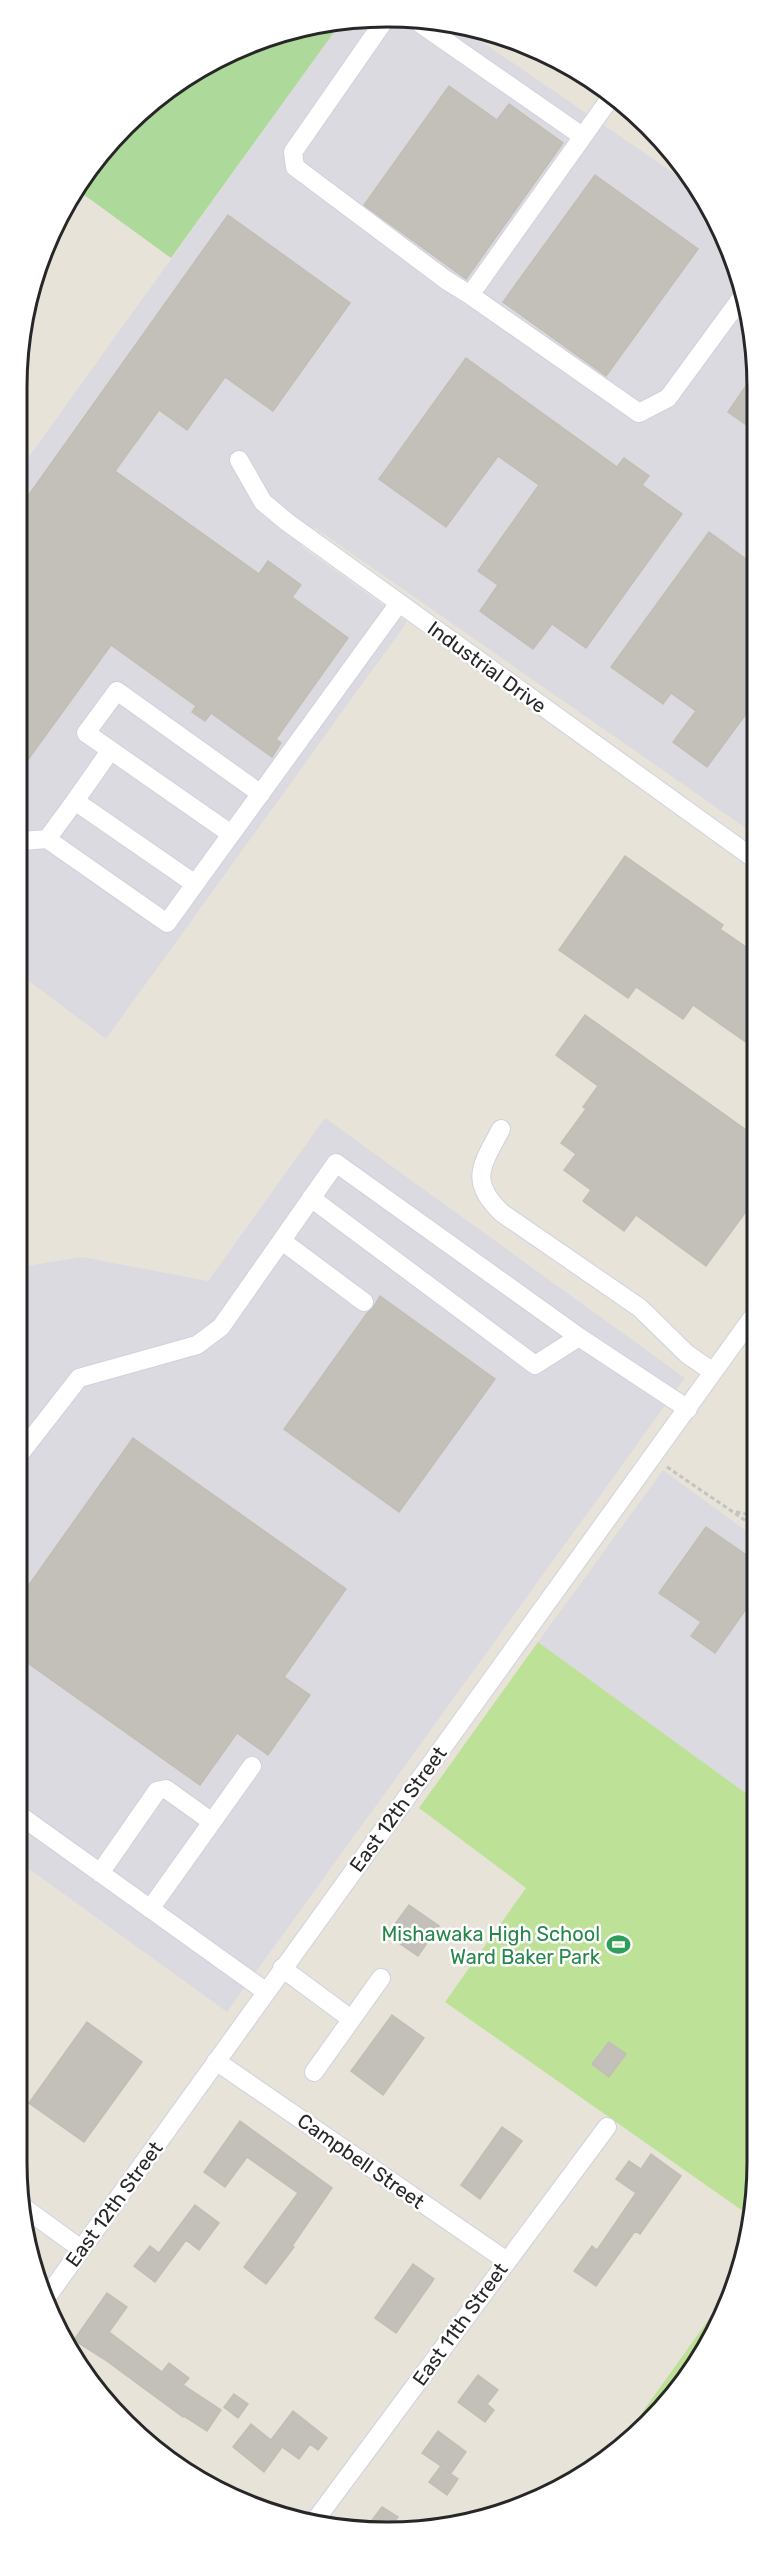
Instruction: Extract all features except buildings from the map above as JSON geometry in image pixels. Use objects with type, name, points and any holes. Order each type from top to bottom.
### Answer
[{"type":"street","points":[[380,27],[293,152],[295,167],[446,280],[639,413],[668,398],[737,304]]},
{"type":"street","points":[[430,30],[582,136]]},
{"type":"street","points":[[470,295],[607,102]]},
{"type":"street","name":"Industrial Drive","points":[[239,460],[263,502],[747,854]]},
{"type":"street","points":[[27,841],[46,839],[168,923],[399,603]]},
{"type":"street","points":[[231,834],[86,733],[117,691],[261,794]]},
{"type":"street","points":[[46,839],[110,751]]},
{"type":"street","points":[[75,801],[195,884]]},
{"type":"street","points":[[501,1129],[484,1160],[481,1174],[482,1187],[489,1200],[502,1213],[640,1308],[687,1354],[713,1372]]},
{"type":"street","points":[[27,1445],[79,1378],[197,1345],[221,1327],[336,1163],[579,1337],[688,1409]]},
{"type":"street","points":[[312,1198],[535,1365],[579,1337]]},
{"type":"street","points":[[282,1241],[364,1302]]},
{"type":"street","name":"East 12th Street","points":[[51,2291],[747,1325]]},
{"type":"street","points":[[150,1909],[252,1766]]},
{"type":"street","points":[[100,1873],[157,1791],[166,1789],[212,1822]]},
{"type":"street","points":[[27,1820],[265,1991]]},
{"type":"street","points":[[282,1968],[351,2019]]},
{"type":"street","points":[[314,2072],[381,1978]]},
{"type":"street","name":"Campbell Street","points":[[216,2061],[507,2261]]},
{"type":"street","name":"East 11th Street","points":[[319,2515],[607,2127]]},
{"type":"street","points":[[31,2212],[81,2249]]},
{"type":"path","points":[[653,1458],[747,1521]]},
{"type":"path","points":[[733,1511],[747,1514]]},
{"type":"shaded area","points":[[387,27],[411,28],[477,38],[679,177],[710,228],[728,271],[744,340],[747,387],[747,829],[315,528],[301,546],[407,622],[106,1039],[27,980],[27,459],[335,31]]},
{"type":"shaded area","points":[[325,1118],[685,1378],[227,2012],[27,1868],[27,1266],[82,1257],[208,1281]]},
{"type":"shaded area","points":[[663,1470],[747,1531],[747,1794],[538,1642]]},
{"type":"green space","points":[[335,31],[171,258],[83,194],[101,168],[132,132],[150,116],[207,75],[271,46]]},
{"type":"green space","name":"Mishawaka High School Ward Baker Park","points":[[538,1642],[747,1794],[747,2162],[744,2211],[445,2002],[526,1888],[419,1808]]},
{"type":"green space","points":[[715,2311],[699,2342],[673,2381],[633,2425]]},
{"type":"place","name":"Mishawaka High School Ward Baker Park","points":[[618,1945]]}]
